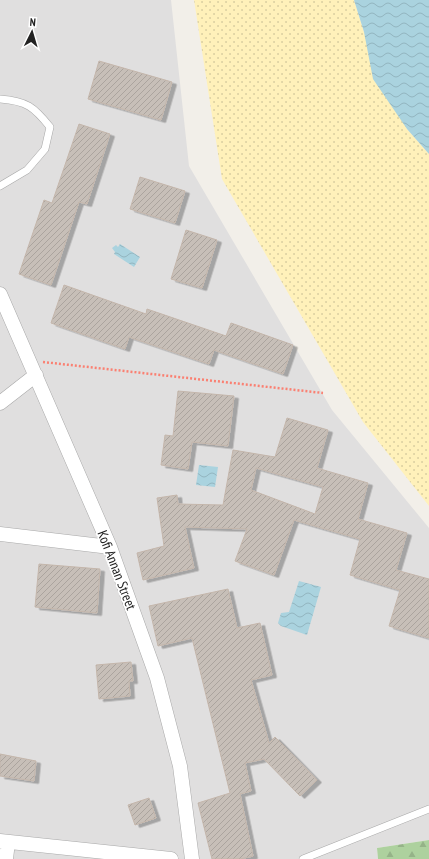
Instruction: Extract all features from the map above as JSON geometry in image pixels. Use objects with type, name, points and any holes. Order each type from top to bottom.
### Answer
[{"type":"street","name":"Kofi Annan Street","points":[[0,294],[110,546],[161,692],[180,766],[192,859]]},
{"type":"street","points":[[0,403],[36,376]]},
{"type":"street","points":[[0,534],[110,546]]},
{"type":"street","points":[[6,859],[4,842],[171,859]]},
{"type":"lane","points":[[0,99],[12,100],[35,109],[50,127],[45,149],[27,170],[0,186]]},
{"type":"lane","points":[[303,859],[429,809]]},
{"type":"path","points":[[30,361],[323,392]]},
{"type":"shaded area","points":[[0,0],[171,0],[189,166],[332,410],[429,528],[429,840],[377,848],[378,859],[0,859]]},
{"type":"green space","points":[[429,840],[429,859],[378,859],[377,848]]},
{"type":"sand","points":[[194,0],[354,0],[364,32],[407,129],[429,154],[429,506],[363,422],[222,179]]},
{"type":"water","points":[[354,0],[429,0],[429,154],[407,129],[373,79],[364,32]]},
{"type":"water","points":[[120,244],[140,257],[134,267],[114,254],[115,252],[112,248],[116,245],[118,247]]},
{"type":"water","points":[[199,465],[218,467],[215,487],[196,485]]},
{"type":"water","points":[[299,581],[321,587],[307,635],[281,626],[278,623],[281,613],[289,612]]},
{"type":"building","points":[[99,61],[172,82],[161,120],[88,99]]},
{"type":"building","points":[[79,124],[110,134],[87,204],[79,202],[51,285],[19,274],[44,200],[52,203]]},
{"type":"building","points":[[140,177],[185,191],[175,223],[130,209]]},
{"type":"building","points":[[186,230],[217,240],[202,288],[171,279]]},
{"type":"building","points":[[64,285],[146,314],[147,309],[226,336],[231,323],[293,345],[283,374],[214,350],[209,364],[129,337],[125,349],[51,323]]},
{"type":"building","points":[[178,391],[234,396],[228,446],[192,442],[188,469],[161,465],[165,435],[173,436]]},
{"type":"building","points":[[287,418],[328,430],[317,468],[368,483],[358,519],[407,533],[396,570],[429,579],[429,638],[389,626],[400,590],[350,575],[360,539],[294,520],[274,575],[235,561],[247,529],[185,527],[194,568],[143,580],[137,553],[164,546],[157,498],[177,495],[178,504],[223,505],[233,450],[275,457]],"holes":[[[256,468],[323,487],[315,514],[251,490]]]},
{"type":"building","points":[[39,564],[100,569],[97,613],[35,607]]},
{"type":"building","points":[[228,589],[237,628],[260,623],[272,675],[251,680],[269,743],[275,737],[317,780],[300,796],[264,759],[245,763],[251,791],[240,794],[253,856],[240,859],[212,859],[198,803],[230,793],[192,638],[158,646],[149,606]]},
{"type":"building","points":[[131,662],[133,681],[129,681],[130,696],[99,699],[96,665]]},
{"type":"building","points":[[0,754],[36,761],[34,781],[0,776]]},
{"type":"building","points":[[149,798],[156,818],[135,825],[128,805]]}]
